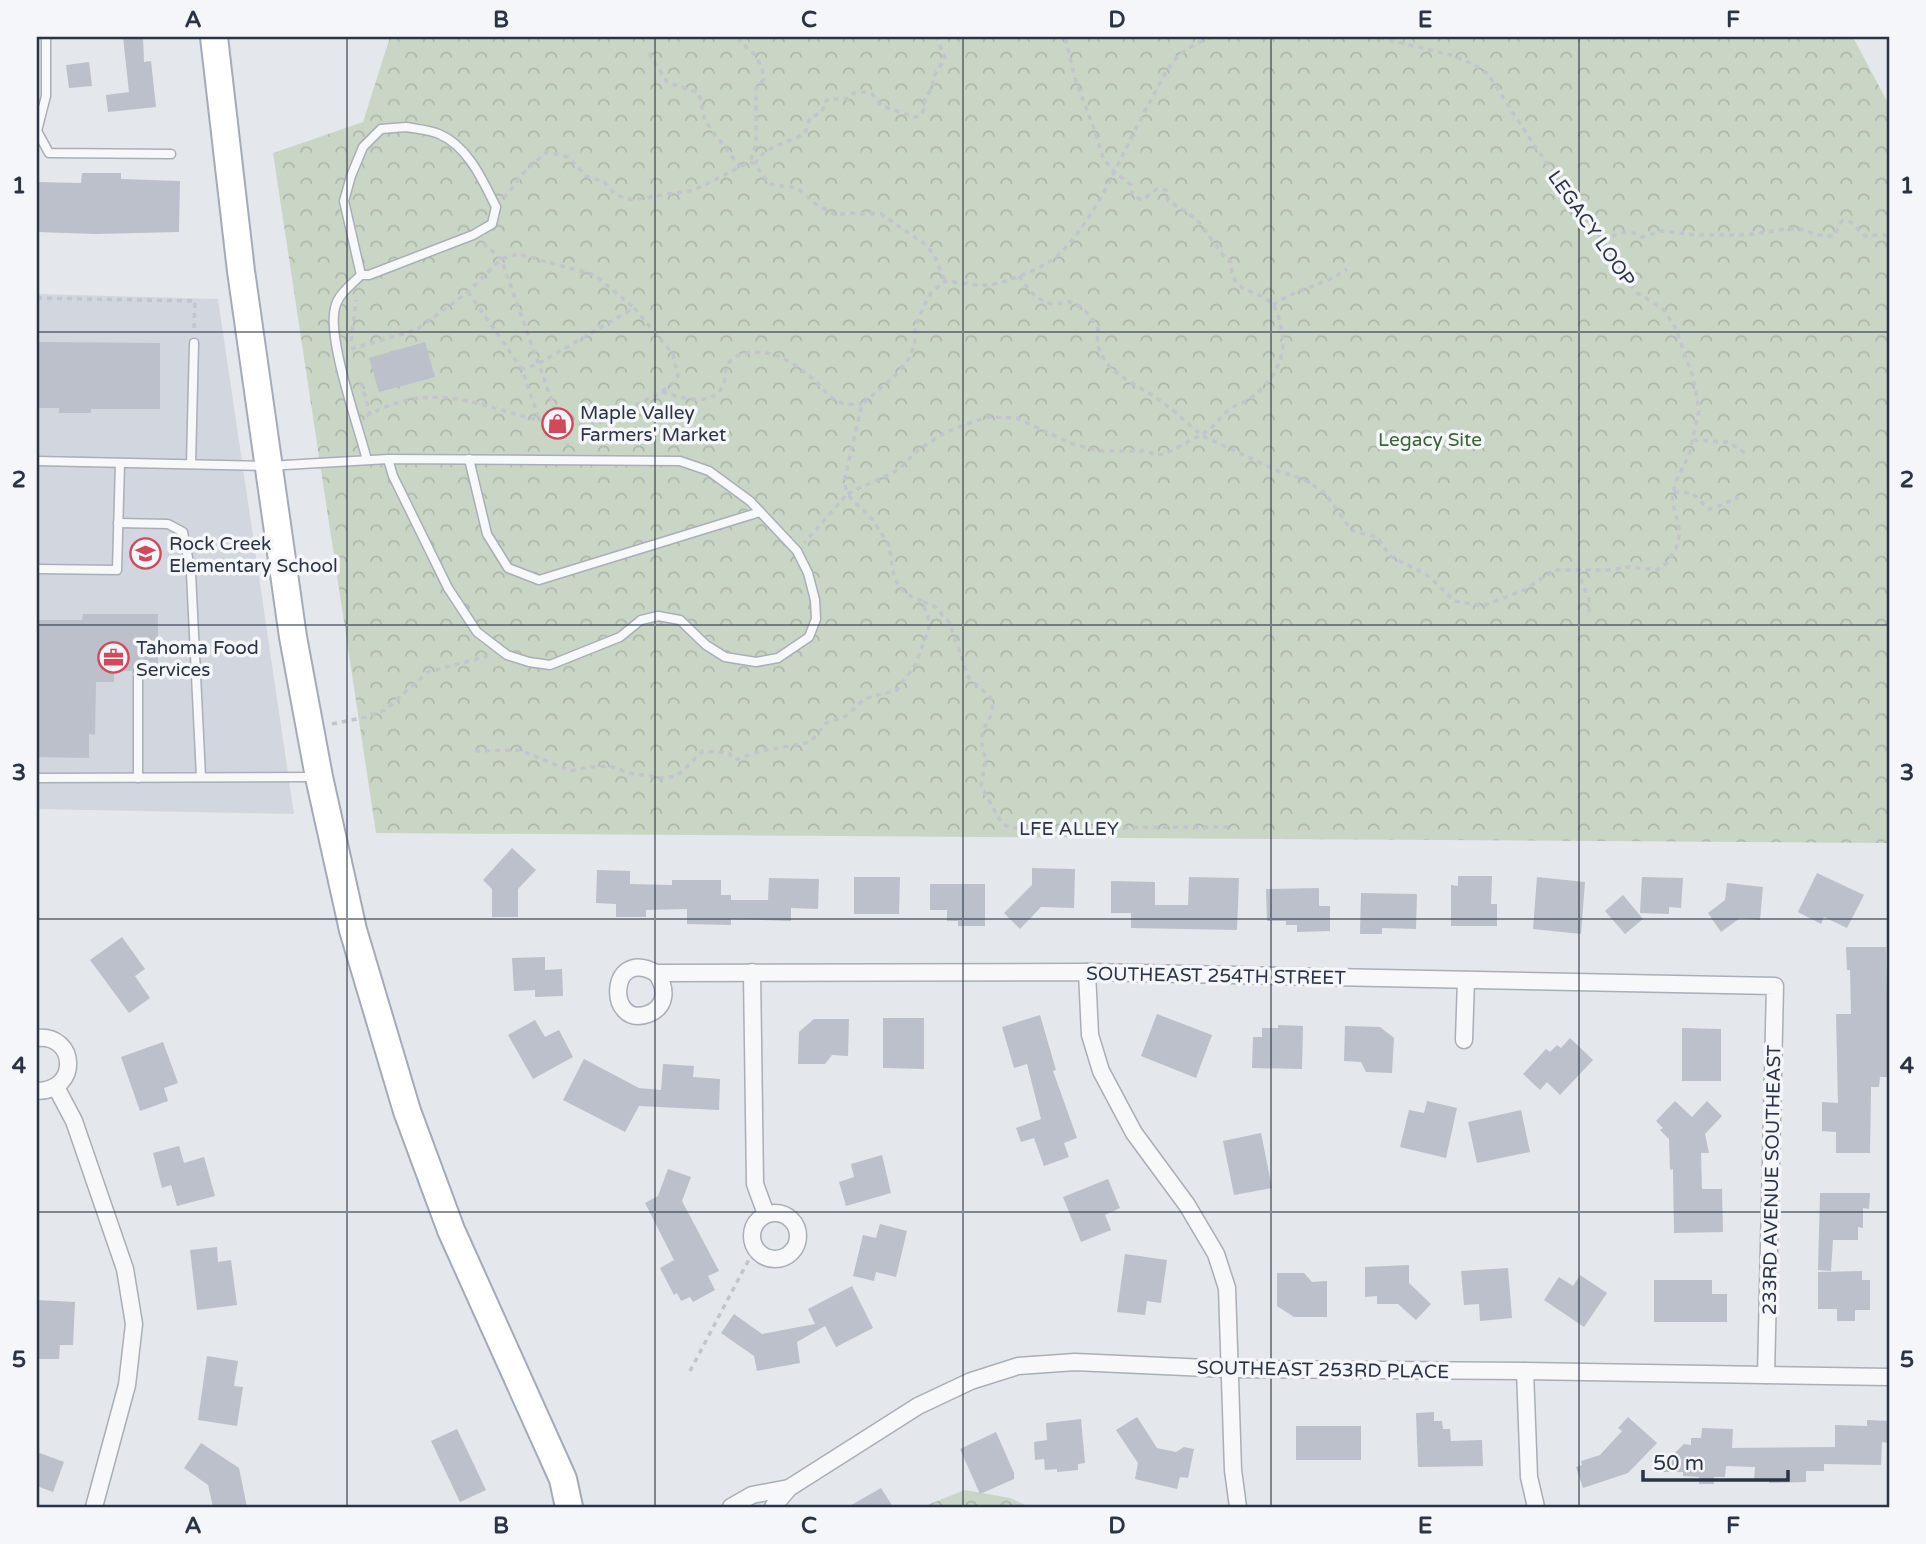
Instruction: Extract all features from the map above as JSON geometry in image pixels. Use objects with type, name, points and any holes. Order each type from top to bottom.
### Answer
[{"type":"main road","points":[[214,37],[241,271],[293,637],[353,930],[407,1111],[451,1230],[563,1479],[569,1507]]},
{"type":"main road","points":[[563,1479],[586,1507]]},
{"type":"street","points":[[752,972],[755,1184],[766,1214]]},
{"type":"street","name":"SOUTHEAST 254TH STREET","points":[[656,974],[1087,972],[1775,986]]},
{"type":"street","points":[[1087,972],[1090,1035],[1101,1071],[1134,1133],[1187,1205],[1216,1254],[1227,1288],[1233,1470],[1238,1507]]},
{"type":"street","points":[[1464,1040],[1466,979]]},
{"type":"street","name":"233RD AVENUE SOUTHEAST","points":[[1766,1375],[1775,986]]},
{"type":"street","points":[[37,1038],[51,1039],[58,1043],[67,1057],[67,1074],[56,1087],[37,1091]]},
{"type":"street","points":[[56,1087],[74,1121],[125,1269],[134,1324],[127,1385],[94,1507]]},
{"type":"street","points":[[776,1213],[792,1220],[797,1228],[797,1246],[791,1254],[774,1260],[765,1258],[755,1248],[751,1236],[753,1227],[766,1214],[776,1213]]},
{"type":"street","name":"SOUTHEAST 253RD PLACE","points":[[773,1507],[789,1488],[918,1406],[971,1381],[1018,1366],[1075,1362],[1229,1369],[1889,1377]]},
{"type":"street","points":[[1525,1371],[1529,1477],[1536,1507]]},
{"type":"street","name":"SOUTHEAST 253RD PLACE","points":[[730,1507],[752,1495],[789,1488]]},
{"type":"lane","points":[[46,37],[46,96],[37,131],[49,153],[171,154]]},
{"type":"lane","points":[[361,275],[344,201],[363,147],[382,129],[406,127],[439,134],[457,144],[477,171],[496,207],[492,224],[369,275],[361,275],[339,297],[334,309],[332,332],[367,460]]},
{"type":"lane","points":[[191,464],[194,343]]},
{"type":"lane","points":[[37,461],[268,466],[388,459],[680,461],[709,471],[750,501],[797,551],[808,573],[815,600],[816,619],[809,637],[778,658],[756,662],[725,657],[706,645],[680,620],[658,616],[641,620],[620,637],[550,665],[507,655],[477,632],[448,588],[393,476],[388,459]]},
{"type":"lane","points":[[469,459],[487,534],[508,568],[539,580],[760,512]]},
{"type":"lane","points":[[37,569],[117,570],[120,463]]},
{"type":"lane","points":[[118,523],[168,524],[183,532],[191,573],[201,777]]},
{"type":"lane","points":[[138,671],[138,778]]},
{"type":"lane","points":[[37,778],[320,777]]},
{"type":"path","points":[[739,37],[741,44],[751,51],[762,68],[764,79],[756,88],[756,144],[752,163]]},
{"type":"path","points":[[496,207],[527,170],[547,152],[568,158],[586,176],[604,182],[616,195],[632,200],[694,190],[739,166],[752,163],[771,148],[805,133],[810,118],[822,112],[824,102],[829,99],[844,99],[853,93],[864,92],[872,94],[882,106],[919,117],[932,88],[934,76],[945,58],[936,37]]},
{"type":"path","points":[[797,551],[847,494],[898,470],[918,450],[946,432],[987,417],[1017,418],[1070,443],[1098,451],[1148,451],[1156,455],[1165,454],[1209,430],[1232,408],[1247,402],[1262,389],[1274,372],[1283,354],[1285,339],[1280,317],[1273,305],[1261,295],[1247,292],[1241,286],[1233,277],[1230,260],[1225,258],[1200,223],[1168,201],[1166,190],[1157,189],[1142,200],[1132,195],[1132,185],[1114,173],[1103,158],[1075,78],[1065,37]]},
{"type":"path","points":[[475,751],[520,750],[570,771],[610,766],[629,773],[662,778],[677,776],[703,751],[729,753],[735,760],[767,750],[806,743],[814,738],[826,723],[846,716],[864,699],[897,690],[902,686],[916,664],[929,628],[928,615],[921,601],[900,588],[894,578],[889,545],[872,519],[847,494],[844,481],[862,404],[896,375],[908,360],[915,344],[915,328],[923,308],[931,293],[945,281],[988,285],[1019,276],[1056,257],[1079,231],[1114,173],[1143,112],[1177,55],[1195,43],[1212,37]]},
{"type":"path","name":"LEGACY LOOP","points":[[1019,276],[1028,290],[1039,298],[1052,304],[1070,302],[1087,312],[1098,328],[1096,340],[1099,353],[1122,379],[1141,387],[1161,401],[1201,435],[1324,492],[1352,531],[1377,537],[1390,556],[1427,575],[1455,601],[1483,607],[1524,590],[1555,570],[1610,570],[1628,567],[1657,569],[1667,563],[1676,548],[1680,532],[1672,500],[1693,440],[1699,411],[1693,377],[1675,327],[1663,309],[1637,293],[1626,281],[1603,241],[1488,75],[1473,64],[1451,55],[1376,37]]},
{"type":"path","points":[[649,53],[667,82],[699,93],[705,121],[739,166]]},
{"type":"path","points":[[752,163],[769,184],[797,188],[814,203],[835,215],[881,214],[925,244],[934,255],[945,281]]},
{"type":"path","points":[[1603,241],[1619,232],[1632,231],[1642,237],[1662,231],[1697,235],[1745,235],[1802,229],[1816,235],[1834,236],[1842,221],[1851,222],[1865,236],[1889,237]]},
{"type":"path","points":[[473,234],[501,259],[573,460]]},
{"type":"path","points":[[357,422],[405,400],[426,396],[452,397],[560,423],[591,424],[605,421],[663,392],[678,376],[673,354],[634,308],[595,275],[519,254],[501,259],[468,292],[416,330],[351,349],[351,326],[361,275]]},
{"type":"path","points":[[1273,305],[1284,296],[1312,288],[1347,269]]},
{"type":"path","points":[[468,292],[522,369],[539,419]]},
{"type":"path","points":[[37,298],[195,301],[194,343]]},
{"type":"path","points":[[522,369],[538,364],[634,308]]},
{"type":"path","points":[[663,392],[680,397],[707,399],[722,388],[726,369],[732,359],[746,353],[764,352],[782,357],[813,378],[843,404],[862,404]]},
{"type":"path","points":[[358,375],[370,414]]},
{"type":"path","points":[[1693,440],[1728,442],[1745,453]]},
{"type":"path","points":[[1674,492],[1692,493],[1709,509],[1721,507],[1728,500],[1739,497]]},
{"type":"path","points":[[1579,569],[1589,599],[1589,617]]},
{"type":"path","name":"LFE ALLEY","points":[[921,601],[934,606],[949,622],[969,678],[990,697],[993,704],[982,733],[982,749],[986,759],[981,786],[1002,824],[1012,828],[1231,827]]},
{"type":"path","points":[[310,729],[366,717],[385,710],[428,672],[482,656],[507,655]]},
{"type":"path","points":[[690,1371],[755,1248]]},
{"type":"shaded area","name":"Rock Creek Elementary School","points":[[37,294],[218,299],[294,814],[37,809]]},
{"type":"green space","name":"Legacy Site","points":[[390,37],[1853,37],[1889,105],[1889,843],[376,833],[273,153],[363,122]]},
{"type":"green space","points":[[965,1490],[1010,1498],[1030,1507],[922,1507]]},
{"type":"building","points":[[123,37],[143,37],[144,62],[151,61],[156,107],[108,112],[106,95],[129,92]]},
{"type":"building","points":[[89,62],[92,86],[69,88],[66,65]]},
{"type":"building","points":[[82,173],[121,173],[121,179],[180,181],[179,232],[37,232],[37,182],[81,183]]},
{"type":"building","points":[[37,342],[160,343],[160,409],[91,409],[91,413],[59,413],[59,408],[37,408]]},
{"type":"building","points":[[425,342],[435,377],[379,392],[369,358]]},
{"type":"building","points":[[83,614],[158,614],[158,671],[145,671],[142,666],[137,665],[131,671],[114,670],[114,682],[96,682],[95,735],[89,734],[89,758],[37,757],[37,620],[82,620]]},
{"type":"building","points":[[512,848],[536,870],[518,889],[518,917],[492,917],[492,889],[483,880]]},
{"type":"building","points":[[1032,868],[1075,869],[1074,908],[1041,907],[1020,929],[1004,913],[1032,885]]},
{"type":"building","points":[[597,870],[630,871],[630,884],[672,885],[672,880],[721,880],[721,895],[731,895],[731,900],[768,900],[769,878],[819,879],[818,909],[791,908],[791,921],[731,919],[731,925],[687,924],[687,909],[646,910],[646,917],[616,917],[616,904],[596,903]]},
{"type":"building","points":[[1817,873],[1864,895],[1847,928],[1824,917],[1821,924],[1798,912]]},
{"type":"building","points":[[1458,876],[1492,876],[1491,904],[1497,904],[1497,926],[1451,926],[1451,885],[1458,886]]},
{"type":"building","points":[[854,877],[900,877],[899,914],[854,914]]},
{"type":"building","points":[[1189,877],[1239,878],[1237,930],[1131,928],[1131,913],[1111,913],[1111,881],[1155,882],[1155,905],[1188,905]]},
{"type":"building","points":[[1537,877],[1585,882],[1581,934],[1533,929]]},
{"type":"building","points":[[1642,877],[1683,878],[1681,908],[1669,907],[1669,914],[1640,913]]},
{"type":"building","points":[[1727,883],[1763,887],[1760,920],[1740,918],[1721,932],[1708,913],[1725,900]]},
{"type":"building","points":[[930,884],[985,884],[985,926],[958,926],[958,921],[947,921],[947,910],[930,910]]},
{"type":"building","points":[[1319,888],[1319,906],[1330,906],[1330,931],[1297,932],[1297,925],[1286,925],[1286,921],[1267,921],[1266,889]]},
{"type":"building","points":[[1361,893],[1417,894],[1416,929],[1382,928],[1382,934],[1360,934]]},
{"type":"building","points":[[1623,895],[1643,919],[1625,934],[1605,911]]},
{"type":"building","points":[[122,937],[145,969],[135,976],[150,998],[129,1013],[90,960]]},
{"type":"building","points":[[1846,947],[1886,947],[1889,1077],[1880,1077],[1879,1087],[1871,1087],[1870,1153],[1836,1153],[1836,1132],[1822,1131],[1822,1102],[1838,1103],[1836,1014],[1851,1014],[1850,970],[1847,970]]},
{"type":"building","points":[[545,957],[545,970],[562,969],[563,996],[535,997],[535,990],[514,991],[512,958]]},
{"type":"building","points":[[1157,1014],[1212,1035],[1196,1078],[1141,1056]]},
{"type":"building","points":[[1040,1015],[1056,1070],[1053,1071],[1077,1138],[1064,1143],[1069,1157],[1044,1166],[1034,1138],[1021,1142],[1016,1128],[1041,1119],[1027,1064],[1014,1068],[1002,1027]]},
{"type":"building","points":[[883,1018],[924,1018],[924,1069],[883,1068]]},
{"type":"building","points":[[814,1019],[849,1019],[848,1056],[832,1055],[825,1064],[798,1064],[799,1032]]},
{"type":"building","points":[[535,1020],[545,1037],[559,1030],[573,1057],[533,1079],[508,1035]]},
{"type":"building","points":[[1278,1025],[1303,1026],[1302,1069],[1252,1068],[1253,1037],[1262,1037],[1262,1028],[1278,1028]]},
{"type":"building","points":[[1345,1026],[1380,1027],[1394,1038],[1392,1073],[1366,1072],[1361,1062],[1344,1061]]},
{"type":"building","points":[[1682,1028],[1721,1029],[1721,1081],[1682,1081]]},
{"type":"building","points":[[1570,1038],[1593,1060],[1560,1095],[1547,1082],[1540,1090],[1523,1074],[1546,1049],[1550,1052],[1557,1045],[1561,1048]]},
{"type":"building","points":[[163,1042],[178,1083],[164,1088],[168,1101],[140,1111],[121,1057]]},
{"type":"building","points":[[584,1059],[639,1088],[661,1090],[663,1064],[694,1066],[693,1077],[720,1079],[719,1110],[639,1106],[625,1132],[563,1100]]},
{"type":"building","points":[[1427,1101],[1457,1108],[1446,1158],[1400,1147],[1409,1110],[1424,1113]]},
{"type":"building","points":[[1675,1101],[1692,1117],[1707,1101],[1722,1116],[1705,1134],[1709,1153],[1701,1153],[1702,1189],[1722,1189],[1723,1232],[1674,1233],[1673,1169],[1670,1170],[1669,1139],[1656,1121]]},
{"type":"building","points":[[1521,1110],[1530,1152],[1477,1163],[1468,1122]]},
{"type":"building","points":[[1261,1133],[1272,1188],[1234,1195],[1223,1141]]},
{"type":"building","points":[[179,1146],[184,1163],[204,1157],[215,1196],[177,1206],[171,1185],[162,1188],[153,1153]]},
{"type":"building","points":[[882,1155],[891,1193],[846,1206],[839,1182],[854,1177],[851,1164]]},
{"type":"building","points":[[668,1169],[691,1177],[682,1201],[719,1271],[708,1276],[715,1290],[693,1302],[690,1297],[681,1301],[677,1293],[674,1295],[660,1268],[674,1260],[645,1203],[658,1196]]},
{"type":"building","points":[[1108,1179],[1120,1208],[1105,1215],[1111,1230],[1081,1242],[1063,1197]]},
{"type":"building","points":[[1820,1193],[1870,1193],[1869,1209],[1863,1208],[1863,1228],[1858,1227],[1858,1240],[1833,1240],[1831,1271],[1818,1270]]},
{"type":"building","points":[[880,1224],[907,1231],[896,1277],[876,1272],[874,1281],[853,1276],[863,1235],[876,1238]]},
{"type":"building","points":[[217,1247],[218,1262],[231,1260],[237,1305],[197,1310],[190,1250]]},
{"type":"building","points":[[1125,1254],[1167,1260],[1161,1303],[1147,1301],[1145,1315],[1117,1312]]},
{"type":"building","points":[[1409,1265],[1409,1283],[1431,1304],[1416,1320],[1398,1304],[1377,1304],[1377,1296],[1365,1297],[1365,1267]]},
{"type":"building","points":[[1508,1268],[1512,1318],[1480,1321],[1479,1304],[1464,1305],[1461,1271]]},
{"type":"building","points":[[1862,1271],[1862,1280],[1870,1280],[1870,1310],[1855,1310],[1855,1321],[1837,1321],[1837,1309],[1818,1309],[1818,1272]]},
{"type":"building","points":[[1277,1273],[1304,1273],[1312,1282],[1327,1281],[1327,1317],[1294,1317],[1277,1306]]},
{"type":"building","points":[[1580,1275],[1607,1293],[1584,1327],[1544,1300],[1559,1277],[1573,1286]]},
{"type":"building","points":[[1654,1280],[1712,1280],[1712,1294],[1727,1294],[1727,1322],[1654,1322]]},
{"type":"building","points":[[852,1286],[873,1328],[836,1347],[825,1326],[797,1342],[800,1363],[757,1371],[754,1356],[721,1333],[734,1314],[762,1334],[815,1324],[808,1309]]},
{"type":"building","points":[[37,1300],[75,1302],[73,1345],[60,1345],[59,1359],[37,1359]]},
{"type":"building","points":[[207,1356],[238,1361],[234,1386],[243,1387],[237,1426],[198,1420]]},
{"type":"building","points":[[1434,1412],[1434,1421],[1442,1421],[1443,1429],[1450,1429],[1451,1441],[1482,1440],[1483,1466],[1418,1467],[1416,1413]]},
{"type":"building","points":[[1137,1417],[1157,1448],[1176,1452],[1184,1447],[1194,1449],[1188,1478],[1180,1477],[1177,1489],[1135,1479],[1138,1463],[1116,1430]]},
{"type":"building","points":[[1628,1417],[1657,1443],[1628,1473],[1583,1488],[1576,1467],[1582,1465],[1581,1461],[1600,1455],[1622,1431],[1618,1428]]},
{"type":"building","points":[[1081,1419],[1085,1463],[1078,1464],[1078,1470],[1045,1470],[1044,1459],[1035,1460],[1034,1442],[1047,1440],[1046,1423]]},
{"type":"building","points":[[1867,1420],[1889,1421],[1889,1443],[1882,1442],[1881,1465],[1824,1464],[1824,1471],[1806,1471],[1806,1482],[1769,1483],[1769,1480],[1754,1480],[1755,1467],[1726,1466],[1725,1477],[1714,1477],[1714,1484],[1699,1484],[1699,1477],[1683,1476],[1683,1472],[1655,1472],[1684,1444],[1691,1445],[1691,1438],[1701,1438],[1702,1428],[1733,1429],[1732,1448],[1835,1447],[1835,1425],[1867,1426]]},
{"type":"building","points":[[1296,1426],[1361,1426],[1361,1460],[1296,1460]]},
{"type":"building","points":[[457,1429],[486,1490],[460,1502],[431,1441]]},
{"type":"building","points":[[996,1432],[1014,1473],[1014,1479],[980,1494],[960,1449]]},
{"type":"building","points":[[201,1443],[239,1468],[247,1507],[213,1507],[208,1485],[184,1468]]},
{"type":"building","points":[[37,1452],[64,1462],[53,1492],[37,1486]]},
{"type":"building","points":[[881,1488],[893,1507],[848,1507]]},
{"type":"place","name":"Maple Valley Farmers' Market","points":[[557,423]]},
{"type":"place","name":"Rock Creek Elementary School","points":[[146,554]]},
{"type":"place","name":"Tahoma Food Services","points":[[113,658]]}]
